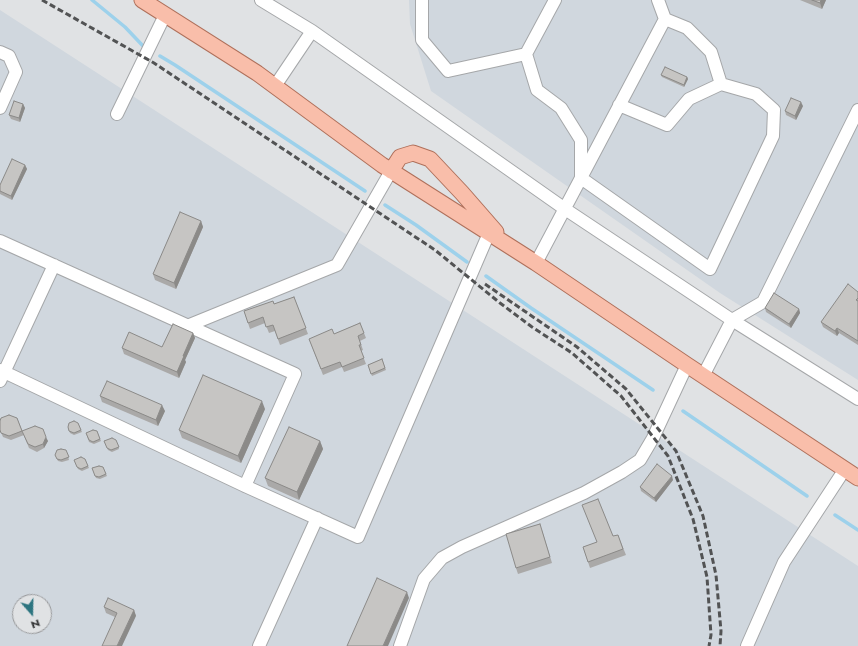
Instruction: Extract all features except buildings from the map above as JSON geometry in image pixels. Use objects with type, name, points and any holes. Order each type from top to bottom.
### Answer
[{"type":"main road","points":[[142,0],[257,73],[391,171],[536,263],[704,376],[851,466],[858,478]]},
{"type":"main road","points":[[391,171],[400,157],[413,153],[430,159],[508,245]]},
{"type":"lane","points":[[261,0],[312,31],[565,209],[732,320],[858,399]]},
{"type":"lane","points":[[422,0],[422,40],[448,71],[526,54]]},
{"type":"lane","points":[[555,0],[526,54],[538,90],[561,108],[581,140],[581,178]]},
{"type":"lane","points":[[658,0],[665,19],[686,28],[711,52],[720,84]]},
{"type":"lane","points":[[117,114],[166,15]]},
{"type":"lane","points":[[536,263],[665,19]]},
{"type":"lane","points":[[275,86],[312,31]]},
{"type":"lane","points":[[0,52],[9,56],[16,72],[0,108]]},
{"type":"lane","points":[[581,178],[710,269],[773,136],[774,110],[756,94],[720,84],[689,99],[666,125],[620,105]]},
{"type":"lane","points":[[704,376],[732,320],[763,302],[858,110]]},
{"type":"lane","points":[[187,326],[337,265],[391,171]]},
{"type":"lane","points":[[54,266],[1,374],[358,537],[489,233]]},
{"type":"lane","points":[[0,241],[295,374],[245,486]]},
{"type":"lane","points":[[400,646],[424,579],[442,558],[584,493],[622,472],[640,460],[654,438],[687,365]]},
{"type":"lane","points":[[747,646],[784,562],[851,466]]},
{"type":"lane","points":[[259,646],[317,518]]},
{"type":"shaded area","points":[[409,0],[858,0],[858,380],[720,293],[431,91],[410,24]]},
{"type":"shaded area","points":[[0,10],[858,566],[858,646],[0,646]]},
{"type":"waterway","points":[[92,0],[125,27],[144,47]]},
{"type":"waterway","points":[[160,56],[365,191]]},
{"type":"waterway","points":[[385,205],[416,225],[467,262]]},
{"type":"waterway","points":[[486,276],[653,390]]},
{"type":"waterway","points":[[683,411],[807,496]]},
{"type":"waterway","points":[[835,515],[858,530]]},
{"type":"railway","points":[[42,0],[154,63],[435,250],[500,303],[532,327],[572,353],[621,396],[668,456],[693,519],[707,577],[711,635],[709,646]]},
{"type":"railway","points":[[485,284],[577,347],[626,389],[676,451],[703,516],[716,575],[721,631],[720,646]]}]
